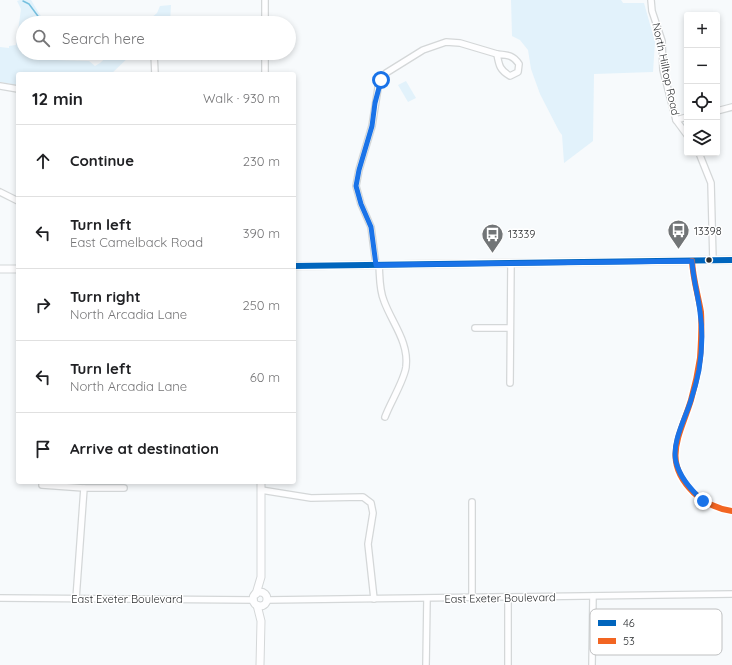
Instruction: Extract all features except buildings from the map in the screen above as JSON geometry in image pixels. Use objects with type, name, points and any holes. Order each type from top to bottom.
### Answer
[{"type":"main road","points":[[296,266],[732,260]]},
{"type":"main road","points":[[0,269],[16,269]]},
{"type":"main road","points":[[260,621],[263,616],[266,600],[261,576],[262,484]]},
{"type":"main road","points":[[260,665],[260,621],[255,600],[261,576]]},
{"type":"main road","points":[[255,600],[260,593],[266,600]]},
{"type":"main road","points":[[255,600],[261,606],[266,600]]},
{"type":"street","points":[[265,0],[265,16]]},
{"type":"street","name":"North Hilltop Road","points":[[651,0],[652,11],[662,41],[663,70],[676,120],[684,131]]},
{"type":"street","points":[[385,418],[391,402],[402,381],[406,368],[406,348],[390,316],[381,293],[378,265],[371,227],[361,204],[356,186],[359,170],[372,126],[379,82],[386,73],[423,50],[446,42],[460,43],[514,58],[519,64],[518,72],[510,76],[503,72],[497,54]]},
{"type":"street","points":[[154,60],[155,72]]},
{"type":"street","points":[[265,60],[265,72]]},
{"type":"street","points":[[0,86],[16,89]]},
{"type":"street","points":[[720,110],[732,107]]},
{"type":"street","points":[[676,120],[684,118]]},
{"type":"street","points":[[700,156],[711,183],[713,261]]},
{"type":"street","points":[[0,192],[16,200]]},
{"type":"street","points":[[692,261],[700,312],[701,339],[699,371],[691,400],[676,439],[675,460],[683,479],[703,501],[723,510],[732,511]]},
{"type":"street","points":[[510,383],[511,263]]},
{"type":"street","points":[[475,328],[510,328]]},
{"type":"street","points":[[42,485],[84,488],[124,488]]},
{"type":"street","points":[[76,599],[84,488]]},
{"type":"street","points":[[261,490],[311,498],[363,497],[371,503],[373,513],[368,544],[374,599]]},
{"type":"street","points":[[472,502],[472,598]]},
{"type":"street","name":"East Exeter Boulevard","points":[[266,600],[732,594]]},
{"type":"street","points":[[593,596],[593,609]]},
{"type":"street","points":[[508,597],[508,665]]},
{"type":"street","name":"East Exeter Boulevard","points":[[0,598],[255,600]]},
{"type":"street","points":[[426,665],[427,599]]},
{"type":"street","points":[[592,655],[592,665]]},
{"type":"shaded area","points":[[31,0],[41,16],[20,16],[21,9],[17,1]]},
{"type":"shaded area","points":[[511,0],[621,0],[623,3],[644,3],[655,42],[653,72],[594,74],[593,141],[564,163],[562,135],[540,94],[531,69],[528,50],[520,40],[512,36]]},
{"type":"shaded area","points":[[171,5],[170,16],[153,16],[157,13],[160,6]]},
{"type":"shaded area","points":[[16,45],[16,60],[89,61],[95,66],[103,60],[126,60],[113,72],[16,72],[16,85],[0,82],[0,47],[9,48],[9,46]]},
{"type":"shaded area","points":[[406,81],[416,98],[408,102],[398,85]]},
{"type":"waterway","points":[[23,1],[29,4],[38,16]]},
{"type":"transit line","name":"46","points":[[296,266],[732,260]]},
{"type":"transit line","name":"53","points":[[692,261],[694,281],[701,312],[700,358],[692,395],[678,437],[676,459],[678,470],[684,481],[694,493],[702,500],[712,505],[721,509],[732,511]]},
{"type":"place","name":"13398","points":[[679,250]]},
{"type":"place","name":"13339","points":[[492,254]]},
{"type":"route","points":[[381,80],[379,82],[372,126],[359,170],[356,186],[357,193],[374,237],[376,265],[692,261],[700,312],[701,339],[699,371],[691,400],[676,439],[675,460],[683,479],[703,501]]}]
